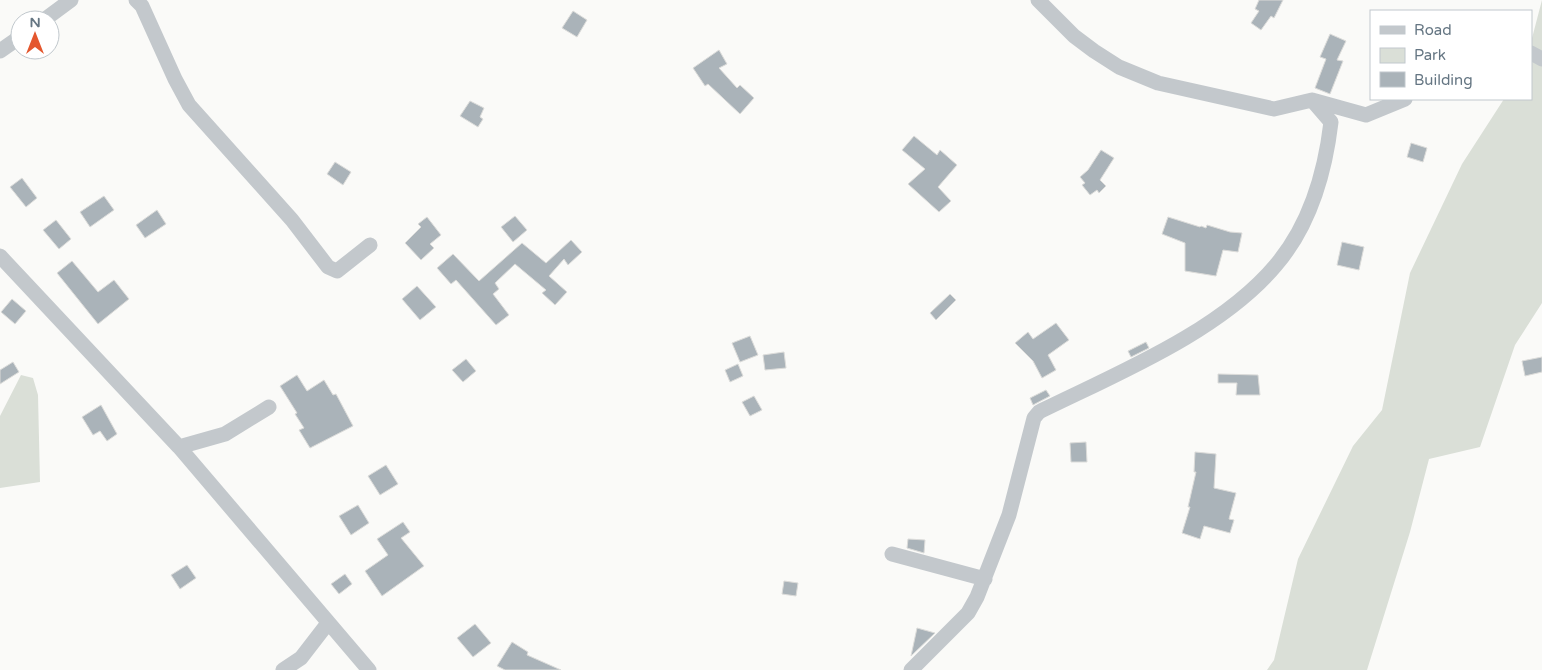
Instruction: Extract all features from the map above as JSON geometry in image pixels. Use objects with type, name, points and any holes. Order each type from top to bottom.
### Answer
[{"type":"street","points":[[58,10],[71,0]]},
{"type":"street","points":[[136,0],[142,6],[175,79],[189,104],[292,220],[328,268],[337,271],[370,245]]},
{"type":"street","points":[[1038,0],[1074,36],[1094,51],[1119,67],[1158,83],[1274,109],[1312,100],[1366,115],[1403,100]]},
{"type":"street","points":[[911,670],[968,613],[985,579],[1009,514],[1034,418],[1039,412],[1123,372],[1231,308],[1255,288],[1289,248],[1301,228],[1313,200],[1328,152],[1331,122],[1312,100]]},
{"type":"street","points":[[0,256],[179,447],[369,670]]},
{"type":"street","points":[[179,447],[225,434],[269,407]]},
{"type":"street","points":[[892,554],[985,579]]},
{"type":"street","points":[[283,670],[301,658],[328,623]]},
{"type":"green space","points":[[1542,0],[1542,303],[1515,345],[1480,447],[1429,459],[1410,532],[1367,670],[1267,670],[1274,660],[1298,559],[1353,446],[1382,410],[1410,273],[1462,164],[1503,100],[1532,100],[1532,38]]},
{"type":"green space","points":[[21,375],[33,378],[38,395],[40,482],[0,488],[0,416]]},
{"type":"building","points":[[1259,0],[1283,0],[1274,18],[1271,16],[1261,30],[1251,23],[1259,11],[1255,9]]},
{"type":"building","points":[[573,11],[587,20],[577,37],[562,28]]},
{"type":"building","points":[[1330,34],[1346,41],[1337,60],[1343,61],[1330,94],[1315,88],[1326,59],[1320,57]]},
{"type":"building","points":[[719,50],[727,64],[719,68],[737,88],[740,85],[754,98],[740,114],[708,84],[705,86],[693,68]]},
{"type":"building","points":[[470,101],[484,108],[480,117],[483,119],[478,127],[460,116]]},
{"type":"building","points":[[914,136],[937,155],[940,150],[957,165],[938,187],[951,201],[939,212],[908,184],[925,169],[902,150]]},
{"type":"building","points":[[1411,143],[1427,148],[1423,162],[1407,157]]},
{"type":"building","points":[[1101,150],[1114,158],[1100,180],[1106,186],[1099,193],[1097,190],[1090,195],[1082,185],[1085,183],[1080,177],[1088,170]]},
{"type":"building","points":[[335,162],[351,172],[343,185],[327,174]]},
{"type":"building","points":[[22,178],[37,198],[26,207],[10,187]]},
{"type":"building","points":[[104,196],[114,210],[90,227],[80,212]]},
{"type":"building","points":[[157,210],[166,224],[145,238],[136,225]]},
{"type":"building","points":[[515,216],[527,230],[513,242],[501,227]]},
{"type":"building","points":[[427,217],[441,235],[430,244],[434,248],[421,260],[405,243],[421,227],[418,224]]},
{"type":"building","points":[[1168,217],[1200,227],[1206,228],[1207,225],[1230,232],[1242,233],[1238,252],[1223,250],[1216,276],[1185,271],[1185,243],[1162,234]]},
{"type":"building","points":[[56,220],[71,239],[59,249],[43,230]]},
{"type":"building","points":[[571,240],[582,252],[568,265],[564,259],[549,276],[567,292],[555,305],[542,293],[546,290],[515,264],[495,283],[499,289],[493,294],[509,315],[496,325],[456,280],[451,284],[437,268],[453,254],[479,281],[522,243],[546,263]]},
{"type":"building","points":[[1342,242],[1364,247],[1359,270],[1337,265]]},
{"type":"building","points":[[72,261],[98,292],[114,280],[129,299],[98,324],[57,273]]},
{"type":"building","points":[[417,286],[436,307],[420,320],[402,299]]},
{"type":"building","points":[[950,294],[956,300],[936,320],[930,313]]},
{"type":"building","points":[[12,299],[26,311],[15,324],[1,312]]},
{"type":"building","points":[[1056,323],[1069,340],[1048,355],[1056,370],[1042,378],[1033,361],[1015,343],[1028,332],[1033,339]]},
{"type":"building","points":[[750,336],[758,355],[740,362],[732,343]]},
{"type":"building","points":[[1146,342],[1149,348],[1131,357],[1128,351]]},
{"type":"building","points":[[784,352],[786,368],[765,370],[763,355]]},
{"type":"building","points":[[1542,357],[1542,372],[1525,376],[1522,361]]},
{"type":"building","points":[[466,359],[476,371],[463,382],[452,370]]},
{"type":"building","points":[[13,362],[19,372],[0,384],[0,370]]},
{"type":"building","points":[[738,364],[743,376],[730,382],[725,370]]},
{"type":"building","points":[[1218,374],[1258,375],[1260,395],[1236,395],[1237,383],[1218,383]]},
{"type":"building","points":[[297,375],[307,391],[324,380],[333,395],[336,394],[353,426],[310,448],[299,430],[304,428],[295,414],[297,413],[280,386]]},
{"type":"building","points":[[1046,390],[1050,396],[1033,405],[1030,398]]},
{"type":"building","points":[[754,396],[762,410],[750,416],[742,402]]},
{"type":"building","points":[[101,405],[117,434],[107,441],[100,431],[93,435],[82,417]]},
{"type":"building","points":[[1086,442],[1087,462],[1071,462],[1070,443]]},
{"type":"building","points":[[1195,452],[1216,454],[1214,488],[1236,493],[1229,519],[1234,520],[1230,533],[1204,526],[1200,539],[1182,533],[1190,507],[1188,507],[1196,472],[1194,472]]},
{"type":"building","points":[[386,465],[398,484],[380,495],[368,476]]},
{"type":"building","points":[[358,505],[369,523],[351,535],[339,516]]},
{"type":"building","points":[[403,522],[410,532],[401,538],[424,566],[382,596],[365,571],[388,555],[377,539]]},
{"type":"building","points":[[908,539],[925,540],[924,553],[907,548]]},
{"type":"building","points":[[187,565],[196,578],[180,589],[171,575]]},
{"type":"building","points":[[345,574],[352,584],[339,594],[331,584]]},
{"type":"building","points":[[784,581],[798,583],[796,596],[782,594]]},
{"type":"building","points":[[475,624],[491,643],[473,657],[457,638]]},
{"type":"building","points":[[917,628],[935,633],[911,656]]},
{"type":"building","points":[[512,642],[528,652],[527,655],[561,670],[505,670],[497,666]]}]
